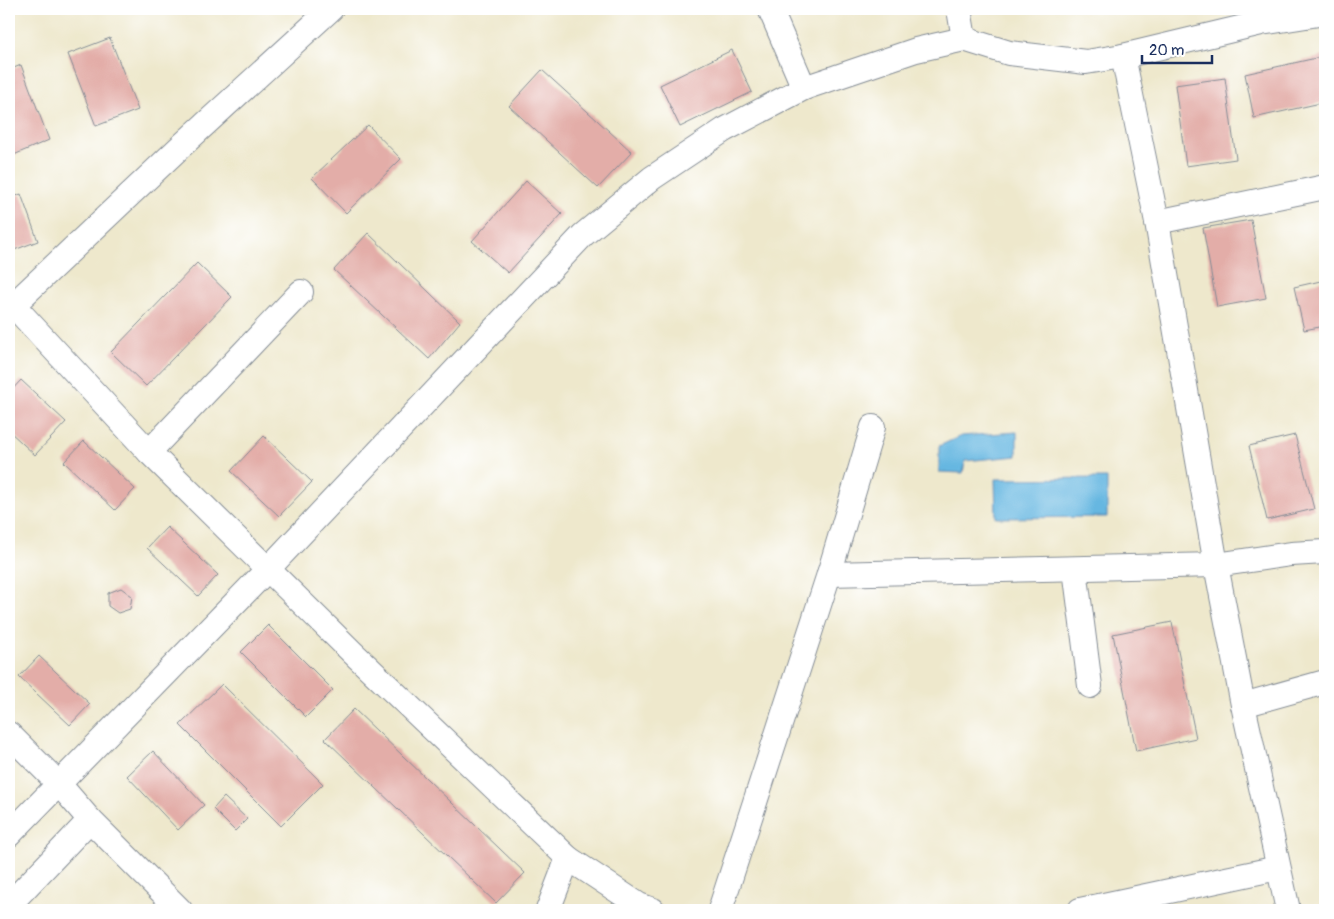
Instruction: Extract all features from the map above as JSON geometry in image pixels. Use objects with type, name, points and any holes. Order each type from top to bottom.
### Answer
[{"type":"street","points":[[331,9],[179,148],[11,307],[149,452],[352,652],[568,858],[639,905],[653,910]]},
{"type":"street","points":[[770,9],[804,88]]},
{"type":"street","points":[[959,9],[964,40]]},
{"type":"street","points":[[9,835],[268,568],[584,235],[652,178],[716,135],[804,88],[916,50],[964,40],[1009,54],[1086,62],[1124,56],[1261,23],[1325,13]]},
{"type":"street","points":[[1124,56],[1157,222],[1216,566],[1243,705],[1288,910]]},
{"type":"street","points":[[1157,222],[1325,187]]},
{"type":"street","points":[[149,452],[301,292]]},
{"type":"street","points":[[720,910],[829,574],[873,427]]},
{"type":"street","points":[[829,574],[1216,566],[1291,554],[1325,552]]},
{"type":"street","points":[[1075,568],[1090,686]]},
{"type":"street","points":[[1243,705],[1325,682]]},
{"type":"street","points":[[9,734],[59,784],[90,820],[180,910]]},
{"type":"street","points":[[9,905],[90,820]]},
{"type":"street","points":[[548,910],[568,858]]},
{"type":"street","points":[[1080,910],[1278,868]]},
{"type":"water","points":[[1017,432],[1017,456],[965,461],[963,473],[939,472],[939,446],[961,436]]},
{"type":"water","points":[[1107,478],[1107,517],[996,518],[995,479]]},
{"type":"building","points":[[110,38],[138,110],[96,126],[68,54]]},
{"type":"building","points":[[732,50],[752,92],[680,127],[660,85]]},
{"type":"building","points":[[1325,56],[1325,102],[1254,118],[1245,74]]},
{"type":"building","points":[[21,65],[49,140],[9,157],[9,70]]},
{"type":"building","points":[[542,70],[632,152],[598,188],[509,106]]},
{"type":"building","points":[[1225,78],[1236,159],[1186,166],[1175,85]]},
{"type":"building","points":[[368,125],[401,159],[346,213],[312,178]]},
{"type":"building","points":[[526,181],[562,214],[508,273],[472,241]]},
{"type":"building","points":[[21,194],[38,241],[9,252],[9,199]]},
{"type":"building","points":[[1251,220],[1266,298],[1217,307],[1203,228]]},
{"type":"building","points":[[368,233],[460,322],[429,359],[334,270]]},
{"type":"building","points":[[197,263],[232,297],[146,386],[111,352]]},
{"type":"building","points":[[1325,280],[1325,326],[1304,330],[1294,287]]},
{"type":"building","points":[[21,380],[66,422],[35,455],[9,431],[9,393]]},
{"type":"building","points":[[1295,435],[1314,509],[1267,520],[1249,446]]},
{"type":"building","points":[[264,436],[312,482],[279,516],[231,471]]},
{"type":"building","points":[[84,441],[135,489],[115,510],[64,462]]},
{"type":"building","points":[[167,527],[218,575],[198,596],[147,548]]},
{"type":"building","points":[[121,588],[132,596],[130,609],[118,613],[108,606],[108,593]]},
{"type":"building","points":[[1172,622],[1196,738],[1136,751],[1113,634]]},
{"type":"building","points":[[268,625],[333,690],[306,717],[241,652]]},
{"type":"building","points":[[39,656],[90,704],[70,725],[19,677]]},
{"type":"building","points":[[222,684],[323,784],[281,826],[180,725]]},
{"type":"building","points":[[354,709],[525,873],[496,903],[325,739]]},
{"type":"building","points":[[153,751],[204,805],[178,830],[127,776]]},
{"type":"building","points":[[224,797],[247,819],[235,831],[213,809]]}]
